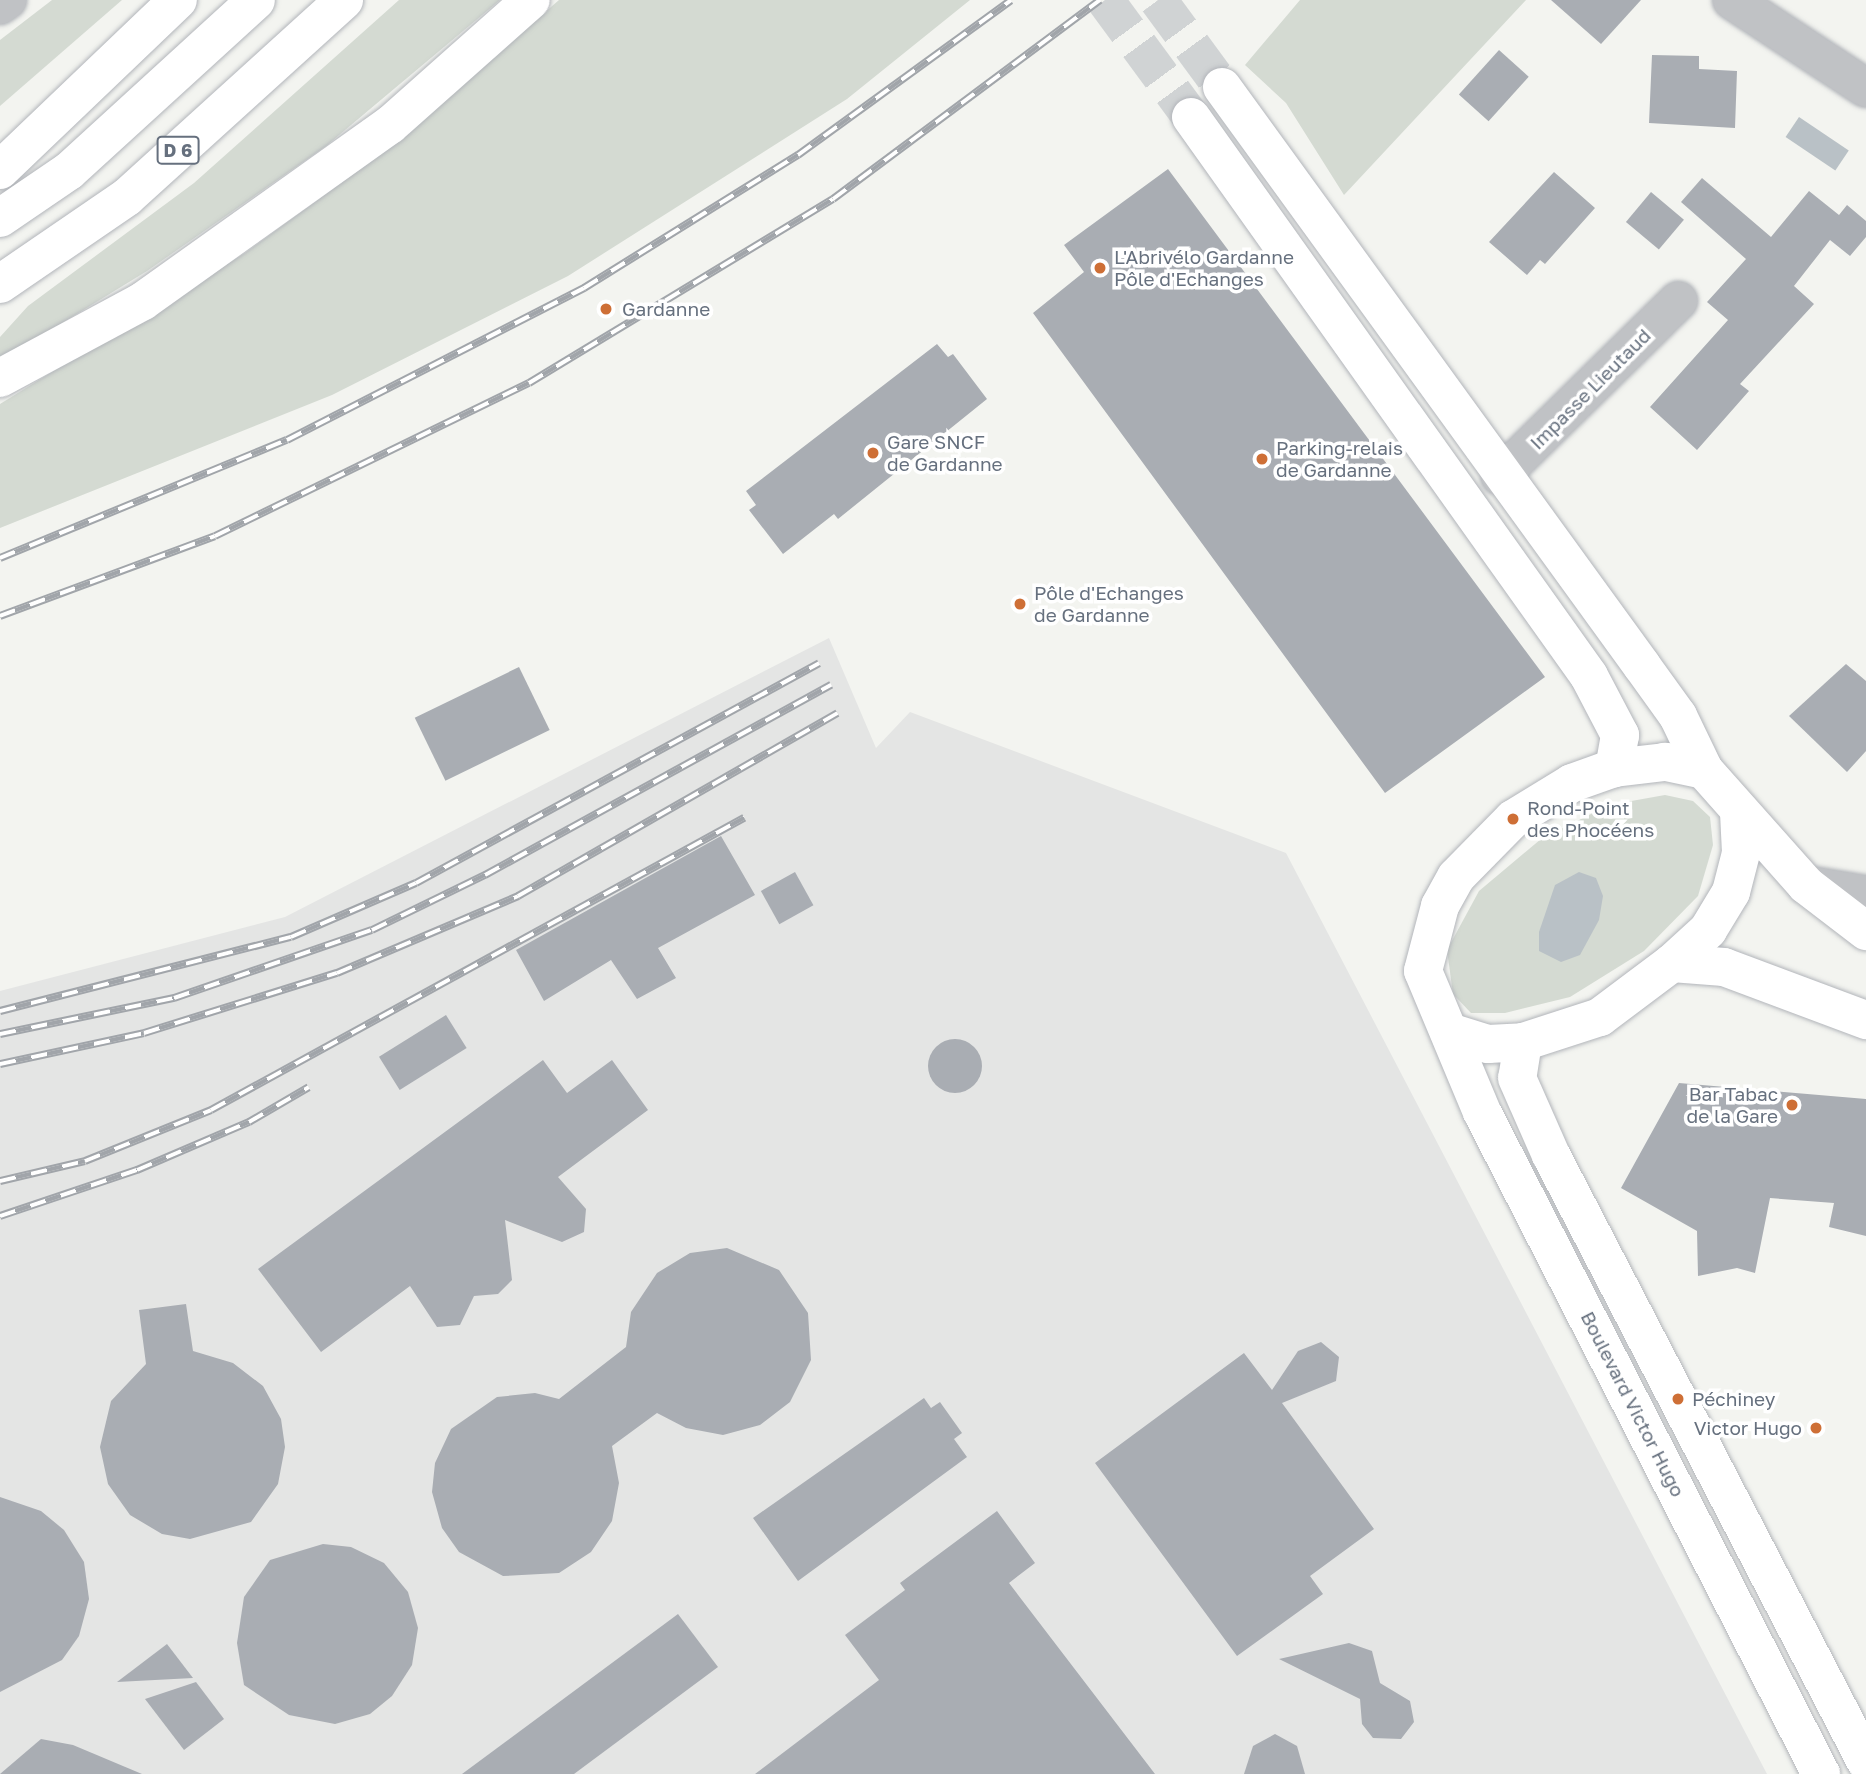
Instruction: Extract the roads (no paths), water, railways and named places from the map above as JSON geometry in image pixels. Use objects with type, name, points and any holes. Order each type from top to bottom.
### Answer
[{"type":"main road","points":[[0,170],[178,0]]},
{"type":"main road","points":[[0,218],[69,171],[256,0]]},
{"type":"main road","name":"D 6","points":[[0,284],[127,197],[344,0]]},
{"type":"main road","points":[[0,378],[154,293],[390,125],[531,0]]},
{"type":"main road","points":[[1222,87],[1500,475],[1678,716],[1704,770],[1806,885],[1866,931]]},
{"type":"main road","points":[[1191,117],[1589,676],[1620,735],[1614,768]]},
{"type":"main road","points":[[1704,770],[1665,762],[1614,768],[1572,783],[1513,819],[1456,877],[1440,906],[1423,971],[1449,1032],[1488,1044],[1523,1042],[1600,1017],[1672,963],[1708,930],[1731,892],[1741,853],[1739,812]]},
{"type":"main road","points":[[1672,963],[1724,967],[1866,1020]]},
{"type":"main road","name":"Boulevard Victor Hugo","points":[[1449,1032],[1482,1112],[1821,1774]]},
{"type":"main road","points":[[1523,1042],[1517,1077],[1541,1134],[1866,1762]]},
{"type":"street","points":[[0,5],[7,0]]},
{"type":"street","points":[[1732,0],[1866,88]]},
{"type":"street","name":"Impasse Lieutaud","points":[[1500,475],[1678,301]]},
{"type":"street","points":[[1806,885],[1866,895]]},
{"type":"tunnel","points":[[1105,0],[1191,117]]},
{"type":"tunnel","points":[[1158,0],[1222,87]]},
{"type":"railway","points":[[0,558],[287,440],[584,288],[798,155],[1011,0]]},
{"type":"railway","points":[[0,616],[215,536],[529,383],[833,199],[1100,0]]},
{"type":"railway","points":[[0,1011],[291,937],[416,883],[819,663]]},
{"type":"railway","points":[[0,1034],[174,998],[372,930],[485,875],[831,685]]},
{"type":"railway","points":[[0,1064],[144,1033],[337,973],[518,896],[837,713]]},
{"type":"railway","points":[[0,1181],[85,1161],[211,1110],[744,818]]},
{"type":"railway","points":[[0,1216],[137,1170],[249,1122],[309,1087]]},
{"type":"place","name":"L'Abrivélo Gardanne Pôle d'Echanges","points":[[1100,268]]},
{"type":"place","name":"Gardanne","points":[[606,309]]},
{"type":"place","name":"Gare SNCF de Gardanne","points":[[873,453]]},
{"type":"place","name":"Parking-relais de Gardanne","points":[[1262,459]]},
{"type":"place","name":"Pôle d'Echanges de Gardanne","points":[[1020,604]]},
{"type":"place","name":"Rond-Point des Phocéens","points":[[1513,819]]},
{"type":"place","name":"Bar Tabac de la Gare","points":[[1792,1105]]},
{"type":"place","name":"Péchiney","points":[[1678,1399]]},
{"type":"place","name":"Victor Hugo","points":[[1816,1428]]}]
